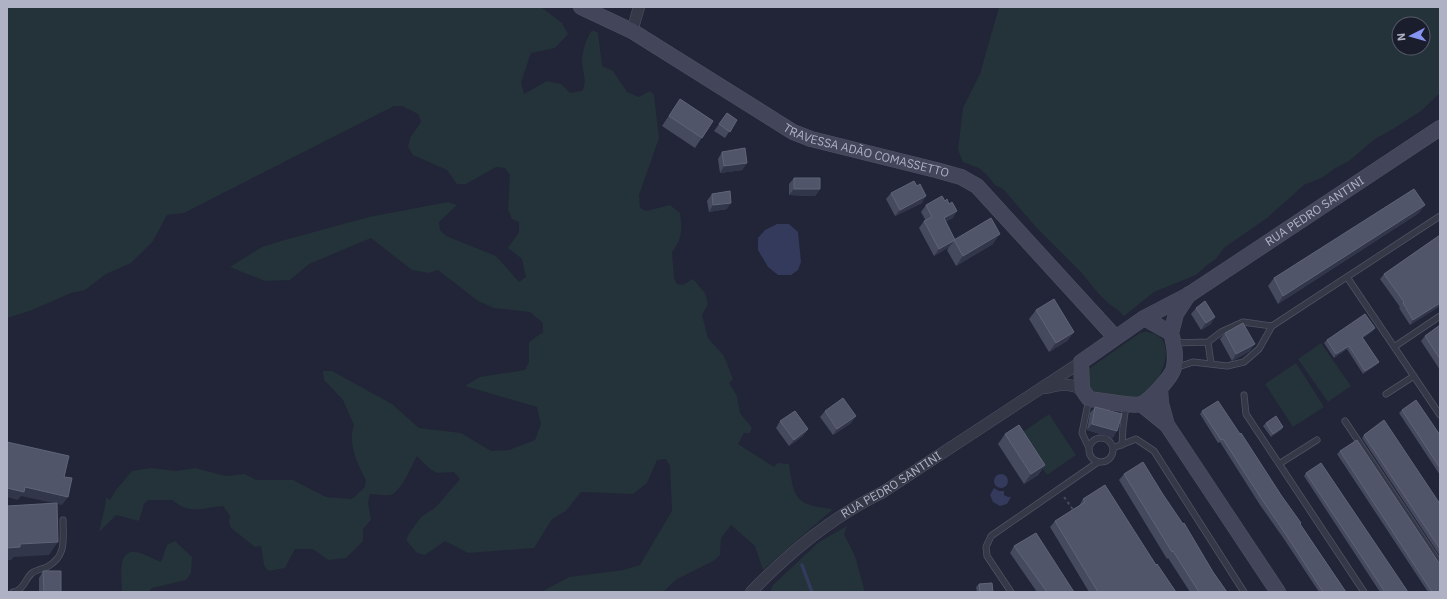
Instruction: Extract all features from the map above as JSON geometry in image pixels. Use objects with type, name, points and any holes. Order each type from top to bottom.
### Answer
[{"type":"street","name":"TRAVESSA ADÃO COMASSETTO","points":[[581,7],[632,31],[793,132],[811,140],[961,177],[977,186],[1115,337]]},
{"type":"street","points":[[632,31],[639,7]]},
{"type":"street","name":"RUA PEDRO SANTINI","points":[[1144,318],[1190,294],[1440,128]]},
{"type":"street","name":"RUA PEDRO SANTINI","points":[[1172,338],[1176,314],[1190,294]]},
{"type":"street","points":[[1134,404],[1160,389],[1174,368],[1172,338],[1144,318],[1081,362],[1086,394],[1134,404],[1167,425]]},
{"type":"street","name":"RUA PEDRO SANTINI","points":[[752,592],[776,566],[822,528],[857,505],[883,492],[1081,362]]},
{"type":"street","name":"RUA PEDRO SANTINI","points":[[1039,389],[1063,384],[1073,386],[1086,394]]},
{"type":"street","points":[[1160,389],[1161,402],[1167,425],[1278,592]]},
{"type":"lane","points":[[1174,368],[1192,362],[1227,366],[1244,362],[1259,349],[1272,326],[1440,216]]},
{"type":"lane","points":[[1347,277],[1414,376],[1438,408],[1440,415]]},
{"type":"lane","points":[[1394,347],[1440,316]]},
{"type":"lane","points":[[1172,338],[1208,342],[1221,332],[1243,322],[1272,326]]},
{"type":"lane","points":[[1208,342],[1211,364]]},
{"type":"lane","points":[[1386,394],[1414,376]]},
{"type":"lane","points":[[1086,394],[1082,433],[1089,448],[1091,457],[1094,461],[1098,462]]},
{"type":"lane","points":[[1244,395],[1246,414],[1364,592]]},
{"type":"lane","points":[[1122,445],[1123,427],[1134,404]]},
{"type":"lane","points":[[1345,421],[1440,564]]},
{"type":"lane","points":[[1089,448],[1090,444],[1098,438],[1107,440],[1113,448]]},
{"type":"lane","points":[[1113,448],[1136,439],[1154,451],[1244,592]]},
{"type":"lane","points":[[1279,464],[1317,440]]},
{"type":"lane","points":[[1011,592],[987,556],[986,547],[991,536],[1098,462],[1107,461],[1113,448]]},
{"type":"lane","points":[[13,592],[18,591],[27,582],[32,572],[56,561],[63,549],[63,520]]},
{"type":"path","points":[[1059,489],[1076,515]]},
{"type":"shaded area","points":[[7,7],[541,7],[562,23],[568,34],[555,48],[531,53],[521,82],[524,94],[547,81],[561,84],[570,93],[582,91],[585,84],[582,64],[584,48],[592,30],[598,33],[602,66],[613,71],[627,92],[639,97],[650,91],[654,95],[659,138],[639,195],[640,208],[646,211],[670,205],[680,213],[680,238],[672,252],[674,278],[677,284],[683,285],[693,279],[705,293],[708,304],[702,315],[708,338],[724,356],[733,379],[729,383],[737,396],[740,413],[752,428],[750,433],[744,433],[738,444],[774,467],[778,463],[789,464],[795,493],[799,498],[811,505],[833,509],[763,570],[755,546],[731,525],[721,538],[720,555],[715,560],[677,579],[663,592],[538,592],[543,591],[569,577],[623,570],[640,565],[672,511],[670,466],[666,459],[657,460],[647,483],[633,494],[581,492],[566,511],[552,519],[534,548],[468,553],[445,541],[425,555],[417,553],[406,540],[410,532],[421,517],[436,507],[460,479],[454,472],[438,473],[430,469],[417,456],[398,490],[390,495],[370,494],[368,503],[371,520],[363,529],[363,541],[346,558],[328,560],[313,549],[295,549],[285,568],[268,571],[264,565],[261,546],[255,547],[231,528],[229,522],[230,516],[223,506],[191,509],[185,508],[172,500],[148,500],[144,504],[139,521],[116,515],[99,532],[106,497],[110,500],[116,490],[132,471],[151,468],[176,471],[195,468],[226,476],[245,474],[256,480],[293,480],[326,497],[352,499],[365,487],[366,480],[354,454],[352,432],[354,425],[343,400],[324,380],[323,371],[332,371],[392,404],[419,428],[461,433],[491,451],[509,450],[535,440],[541,424],[537,407],[465,386],[480,377],[525,370],[529,362],[529,342],[543,332],[543,323],[530,312],[494,308],[478,301],[438,270],[429,273],[412,270],[371,238],[309,264],[290,280],[265,281],[230,267],[262,247],[281,241],[369,217],[448,202],[457,205],[439,222],[440,230],[446,236],[496,256],[519,282],[526,277],[522,259],[508,248],[519,232],[519,222],[512,219],[508,210],[510,175],[505,168],[496,167],[466,184],[457,184],[447,170],[413,155],[408,147],[410,138],[421,122],[418,114],[402,106],[394,106],[184,213],[167,215],[153,241],[131,263],[106,274],[85,290],[71,293],[32,310],[7,318]]},
{"type":"shaded area","points":[[999,7],[1440,7],[1440,93],[1421,111],[1375,139],[1349,161],[1323,177],[1304,185],[1267,218],[1224,248],[1216,259],[1196,275],[1154,292],[1124,316],[1098,293],[1081,272],[1036,227],[1003,189],[995,185],[979,168],[963,162],[958,150],[963,108],[980,74]]},
{"type":"shaded area","points":[[1144,332],[1156,334],[1163,341],[1166,350],[1165,362],[1155,383],[1147,392],[1135,398],[1108,396],[1093,392],[1089,386],[1087,370],[1140,333]]},
{"type":"shaded area","points":[[1321,343],[1351,386],[1328,402],[1298,359]]},
{"type":"shaded area","points":[[1296,363],[1324,407],[1293,427],[1265,384]]},
{"type":"shaded area","points":[[1049,414],[1076,455],[1047,475],[1020,434]]},
{"type":"shaded area","points":[[847,526],[844,534],[855,556],[865,592],[770,592],[773,585],[819,542]]},
{"type":"shaded area","points":[[175,541],[192,557],[191,573],[186,580],[152,588],[149,592],[122,592],[121,573],[123,560],[126,555],[130,552],[137,552],[161,562],[167,545]]},
{"type":"water","points":[[777,224],[789,224],[798,232],[801,262],[798,270],[791,275],[778,275],[768,267],[758,250],[758,238],[765,230]]},
{"type":"water","points":[[998,474],[1004,474],[1008,478],[1008,484],[1004,488],[998,488],[994,484],[994,478]]},
{"type":"water","points":[[994,488],[999,491],[1004,491],[1004,495],[1011,497],[1007,504],[1000,506],[993,502],[990,495]]},
{"type":"building","points":[[680,99],[713,121],[702,138],[669,116]]},
{"type":"building","points":[[727,113],[737,120],[730,132],[719,124]]},
{"type":"building","points":[[745,148],[747,163],[724,166],[722,152]]},
{"type":"building","points":[[794,178],[820,178],[820,189],[794,189]]},
{"type":"building","points":[[914,181],[917,186],[920,184],[926,196],[900,210],[891,193]]},
{"type":"building","points":[[1414,189],[1425,205],[1283,296],[1274,278]]},
{"type":"building","points":[[730,191],[731,203],[713,205],[712,194]]},
{"type":"building","points":[[942,196],[945,201],[947,199],[949,204],[952,202],[957,211],[944,218],[955,240],[939,249],[924,221],[932,217],[926,205]]},
{"type":"building","points":[[991,218],[1000,234],[963,256],[954,240]]},
{"type":"building","points":[[1440,235],[1440,303],[1413,320],[1403,303],[1404,302],[1384,274]]},
{"type":"building","points":[[1054,299],[1074,332],[1056,343],[1036,310]]},
{"type":"building","points":[[1205,301],[1215,317],[1206,323],[1196,308]]},
{"type":"building","points":[[1365,314],[1375,328],[1362,337],[1379,362],[1365,371],[1349,346],[1336,354],[1327,340]]},
{"type":"building","points":[[1243,323],[1255,344],[1236,354],[1225,333]]},
{"type":"building","points":[[1440,325],[1440,359],[1425,336]]},
{"type":"building","points":[[843,398],[856,416],[837,429],[825,411]]},
{"type":"building","points":[[1416,400],[1440,435],[1440,468],[1402,410]]},
{"type":"building","points":[[1218,401],[1240,434],[1241,433],[1346,592],[1323,592],[1223,439],[1221,440],[1202,411]]},
{"type":"building","points":[[1095,407],[1122,414],[1117,431],[1092,424]]},
{"type":"building","points":[[795,411],[808,429],[794,440],[780,421]]},
{"type":"building","points":[[1276,416],[1283,427],[1273,434],[1266,423]]},
{"type":"building","points":[[1384,420],[1440,504],[1440,549],[1364,435]]},
{"type":"building","points":[[1019,425],[1045,465],[1031,474],[1005,434]]},
{"type":"building","points":[[1357,440],[1440,564],[1440,592],[1432,592],[1340,451]]},
{"type":"building","points":[[7,442],[69,456],[64,477],[72,478],[68,497],[25,487],[24,492],[7,488]]},
{"type":"building","points":[[1143,462],[1162,493],[1183,524],[1184,523],[1213,572],[1227,592],[1199,592],[1173,551],[1172,552],[1124,474]]},
{"type":"building","points":[[1321,463],[1408,592],[1385,592],[1306,473]]},
{"type":"building","points":[[1105,485],[1156,565],[1157,564],[1176,592],[1098,592],[1055,521],[1085,502],[1083,499]]},
{"type":"building","points":[[57,503],[58,542],[20,544],[20,547],[7,548],[7,506]]},
{"type":"building","points":[[1036,533],[1074,592],[1047,592],[1014,546]]},
{"type":"building","points":[[43,571],[61,571],[61,592],[44,592]]},
{"type":"building","points":[[992,583],[993,592],[980,592],[979,584]]},
{"type":"waterway","points":[[802,565],[812,592]]}]
